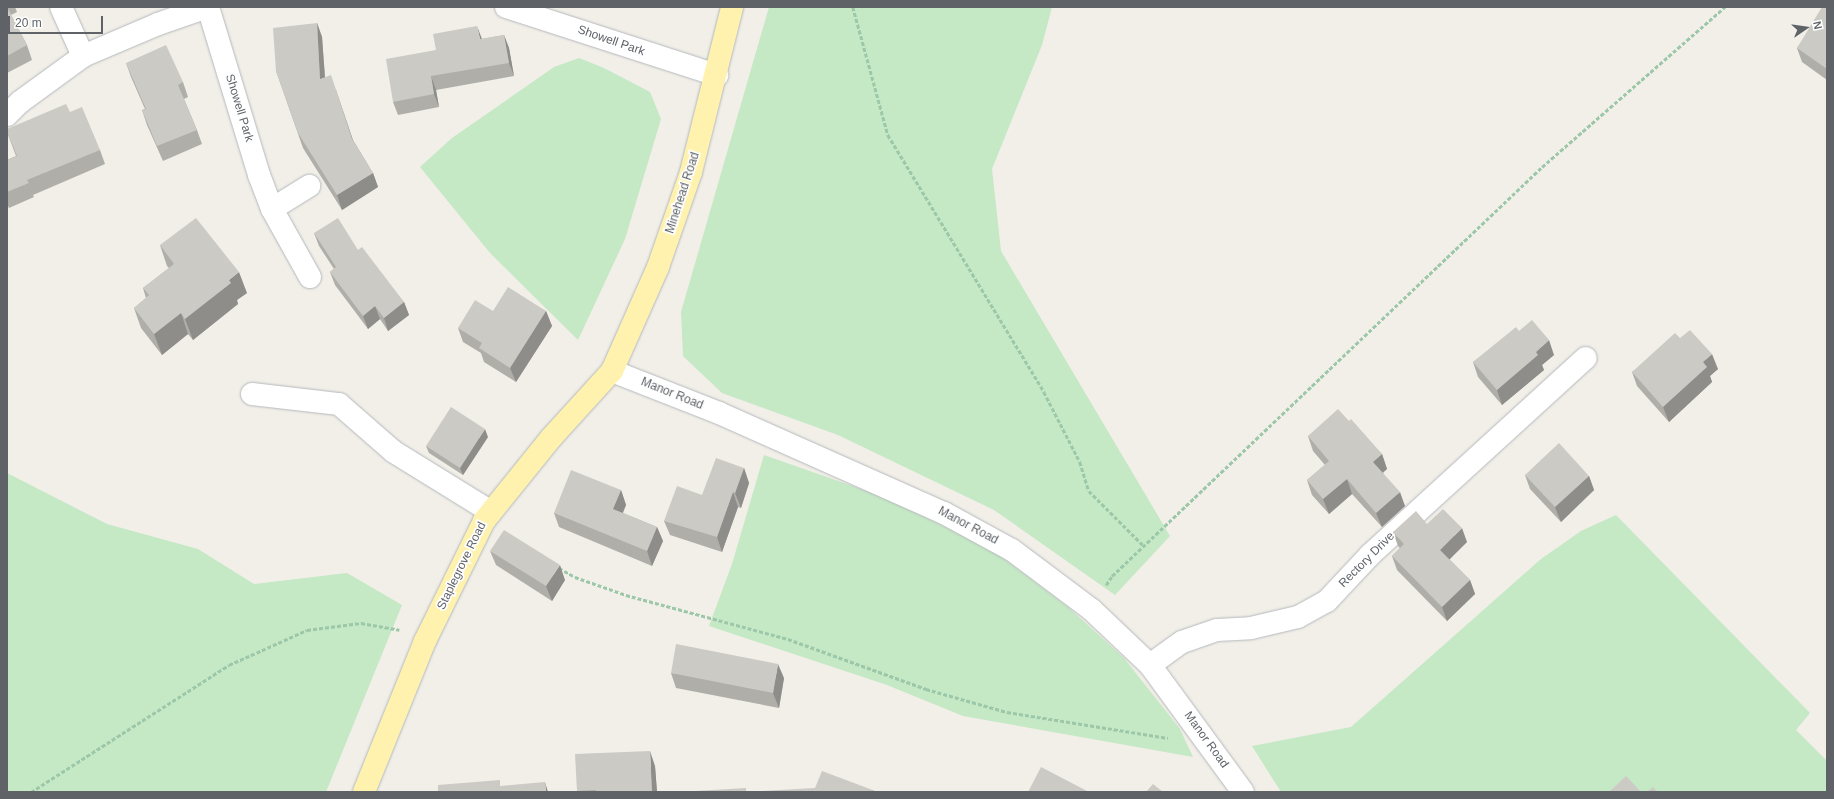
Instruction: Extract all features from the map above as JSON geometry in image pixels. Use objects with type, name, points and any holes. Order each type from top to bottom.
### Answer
[{"type":"main road","name":"Minehead Road","points":[[612,371],[658,267],[691,172],[732,7]]},
{"type":"main road","name":"Staplegrove Road","points":[[364,792],[425,641],[491,512],[551,438],[612,371]]},
{"type":"street","points":[[62,7],[83,56]]},
{"type":"street","name":"Showell Park","points":[[7,115],[20,102],[83,56],[158,24],[208,7],[259,175],[272,209],[310,277]]},
{"type":"street","name":"Showell Park","points":[[506,7],[716,75]]},
{"type":"street","points":[[272,209],[309,186]]},
{"type":"street","name":"Rectory Drive","points":[[1150,665],[1182,642],[1217,630],[1251,628],[1298,617],[1327,601],[1370,555],[1586,358]]},
{"type":"street","name":"Manor Road","points":[[612,371],[712,411],[944,513],[1012,550],[1092,610],[1150,665],[1202,732],[1243,792]]},
{"type":"street","points":[[252,394],[339,404],[394,452],[491,512]]},
{"type":"path","points":[[852,7],[888,135],[1044,392],[1080,462],[1089,492],[1144,546]]},
{"type":"path","points":[[1092,610],[1112,576],[1542,166],[1725,7]]},
{"type":"path","points":[[554,565],[575,577],[626,594],[788,639],[926,689],[1007,712],[1188,742],[1202,732]]},
{"type":"path","points":[[31,792],[229,665],[307,630],[361,623],[392,627],[425,641]]},
{"type":"path","points":[[1308,792],[1313,792]]},
{"type":"green space","points":[[769,7],[1052,7],[1042,45],[992,169],[1001,251],[1170,536],[1115,595],[994,510],[838,435],[722,393],[683,356],[681,312]]},
{"type":"green space","points":[[579,58],[604,68],[650,92],[661,119],[625,239],[578,340],[490,253],[420,167],[452,138],[554,67]]},
{"type":"green space","points":[[764,455],[887,498],[995,552],[1068,607],[1124,658],[1180,729],[1193,757],[963,716],[887,685],[709,626],[732,564]]},
{"type":"green space","points":[[7,473],[107,524],[198,549],[254,584],[347,573],[402,605],[326,792],[7,792]]},
{"type":"green space","points":[[1616,515],[1810,713],[1796,730],[1827,761],[1827,792],[1281,792],[1252,746],[1351,727],[1541,559],[1581,531]]},
{"type":"building","points":[[7,7],[27,45],[7,56]]},
{"type":"building","points":[[1822,7],[1827,7],[1827,69],[1797,48]]},
{"type":"building","points":[[317,23],[320,79],[331,75],[352,139],[373,173],[337,195],[298,133],[276,71],[273,28]]},
{"type":"building","points":[[477,26],[480,39],[504,35],[509,63],[431,76],[434,94],[393,102],[386,59],[436,50],[433,34]]},
{"type":"building","points":[[166,45],[183,82],[178,85],[197,130],[157,146],[142,110],[146,109],[126,63]]},
{"type":"building","points":[[66,104],[70,112],[82,107],[100,150],[27,180],[29,183],[7,192],[7,160],[17,156],[7,129]]},
{"type":"building","points":[[196,218],[239,272],[229,280],[231,283],[185,319],[181,313],[154,334],[134,308],[149,295],[143,288],[174,264],[160,245]]},
{"type":"building","points":[[338,218],[358,250],[362,247],[404,302],[384,318],[375,306],[363,316],[330,272],[336,267],[314,233]]},
{"type":"building","points":[[508,287],[546,311],[510,368],[479,348],[482,343],[458,328],[475,300],[493,311]]},
{"type":"building","points":[[1532,320],[1549,340],[1536,352],[1538,355],[1497,390],[1473,362],[1516,327],[1519,331]]},
{"type":"building","points":[[1690,330],[1712,354],[1703,362],[1707,367],[1663,407],[1632,372],[1675,333],[1680,338]]},
{"type":"building","points":[[451,407],[485,429],[460,468],[426,446]]},
{"type":"building","points":[[1338,409],[1349,421],[1351,419],[1382,454],[1373,462],[1400,492],[1376,513],[1347,479],[1323,499],[1307,480],[1329,461],[1308,436]]},
{"type":"building","points":[[1559,443],[1589,476],[1555,507],[1525,475]]},
{"type":"building","points":[[716,458],[744,468],[735,493],[733,492],[717,537],[664,521],[677,486],[702,495]]},
{"type":"building","points":[[571,470],[621,490],[613,509],[657,527],[647,551],[554,513]]},
{"type":"building","points":[[1443,509],[1462,528],[1440,550],[1470,580],[1442,607],[1392,556],[1404,544],[1393,532],[1416,511],[1427,524]]},
{"type":"building","points":[[504,530],[560,565],[546,586],[490,551]]},
{"type":"building","points":[[676,644],[778,664],[773,693],[671,673]]},
{"type":"building","points":[[650,751],[652,792],[596,792],[596,790],[577,791],[575,754]]},
{"type":"building","points":[[1041,767],[1089,792],[1028,792]]},
{"type":"building","points":[[822,771],[878,792],[747,792],[815,788]]},
{"type":"building","points":[[1626,776],[1641,792],[1609,792]]},
{"type":"building","points":[[500,780],[500,786],[545,782],[546,792],[438,792],[438,785]]},
{"type":"building","points":[[1153,784],[1163,792],[1146,792]]},
{"type":"building","points":[[1653,787],[1658,792],[1647,792]]},
{"type":"building","points":[[746,788],[746,792],[678,792]]}]
